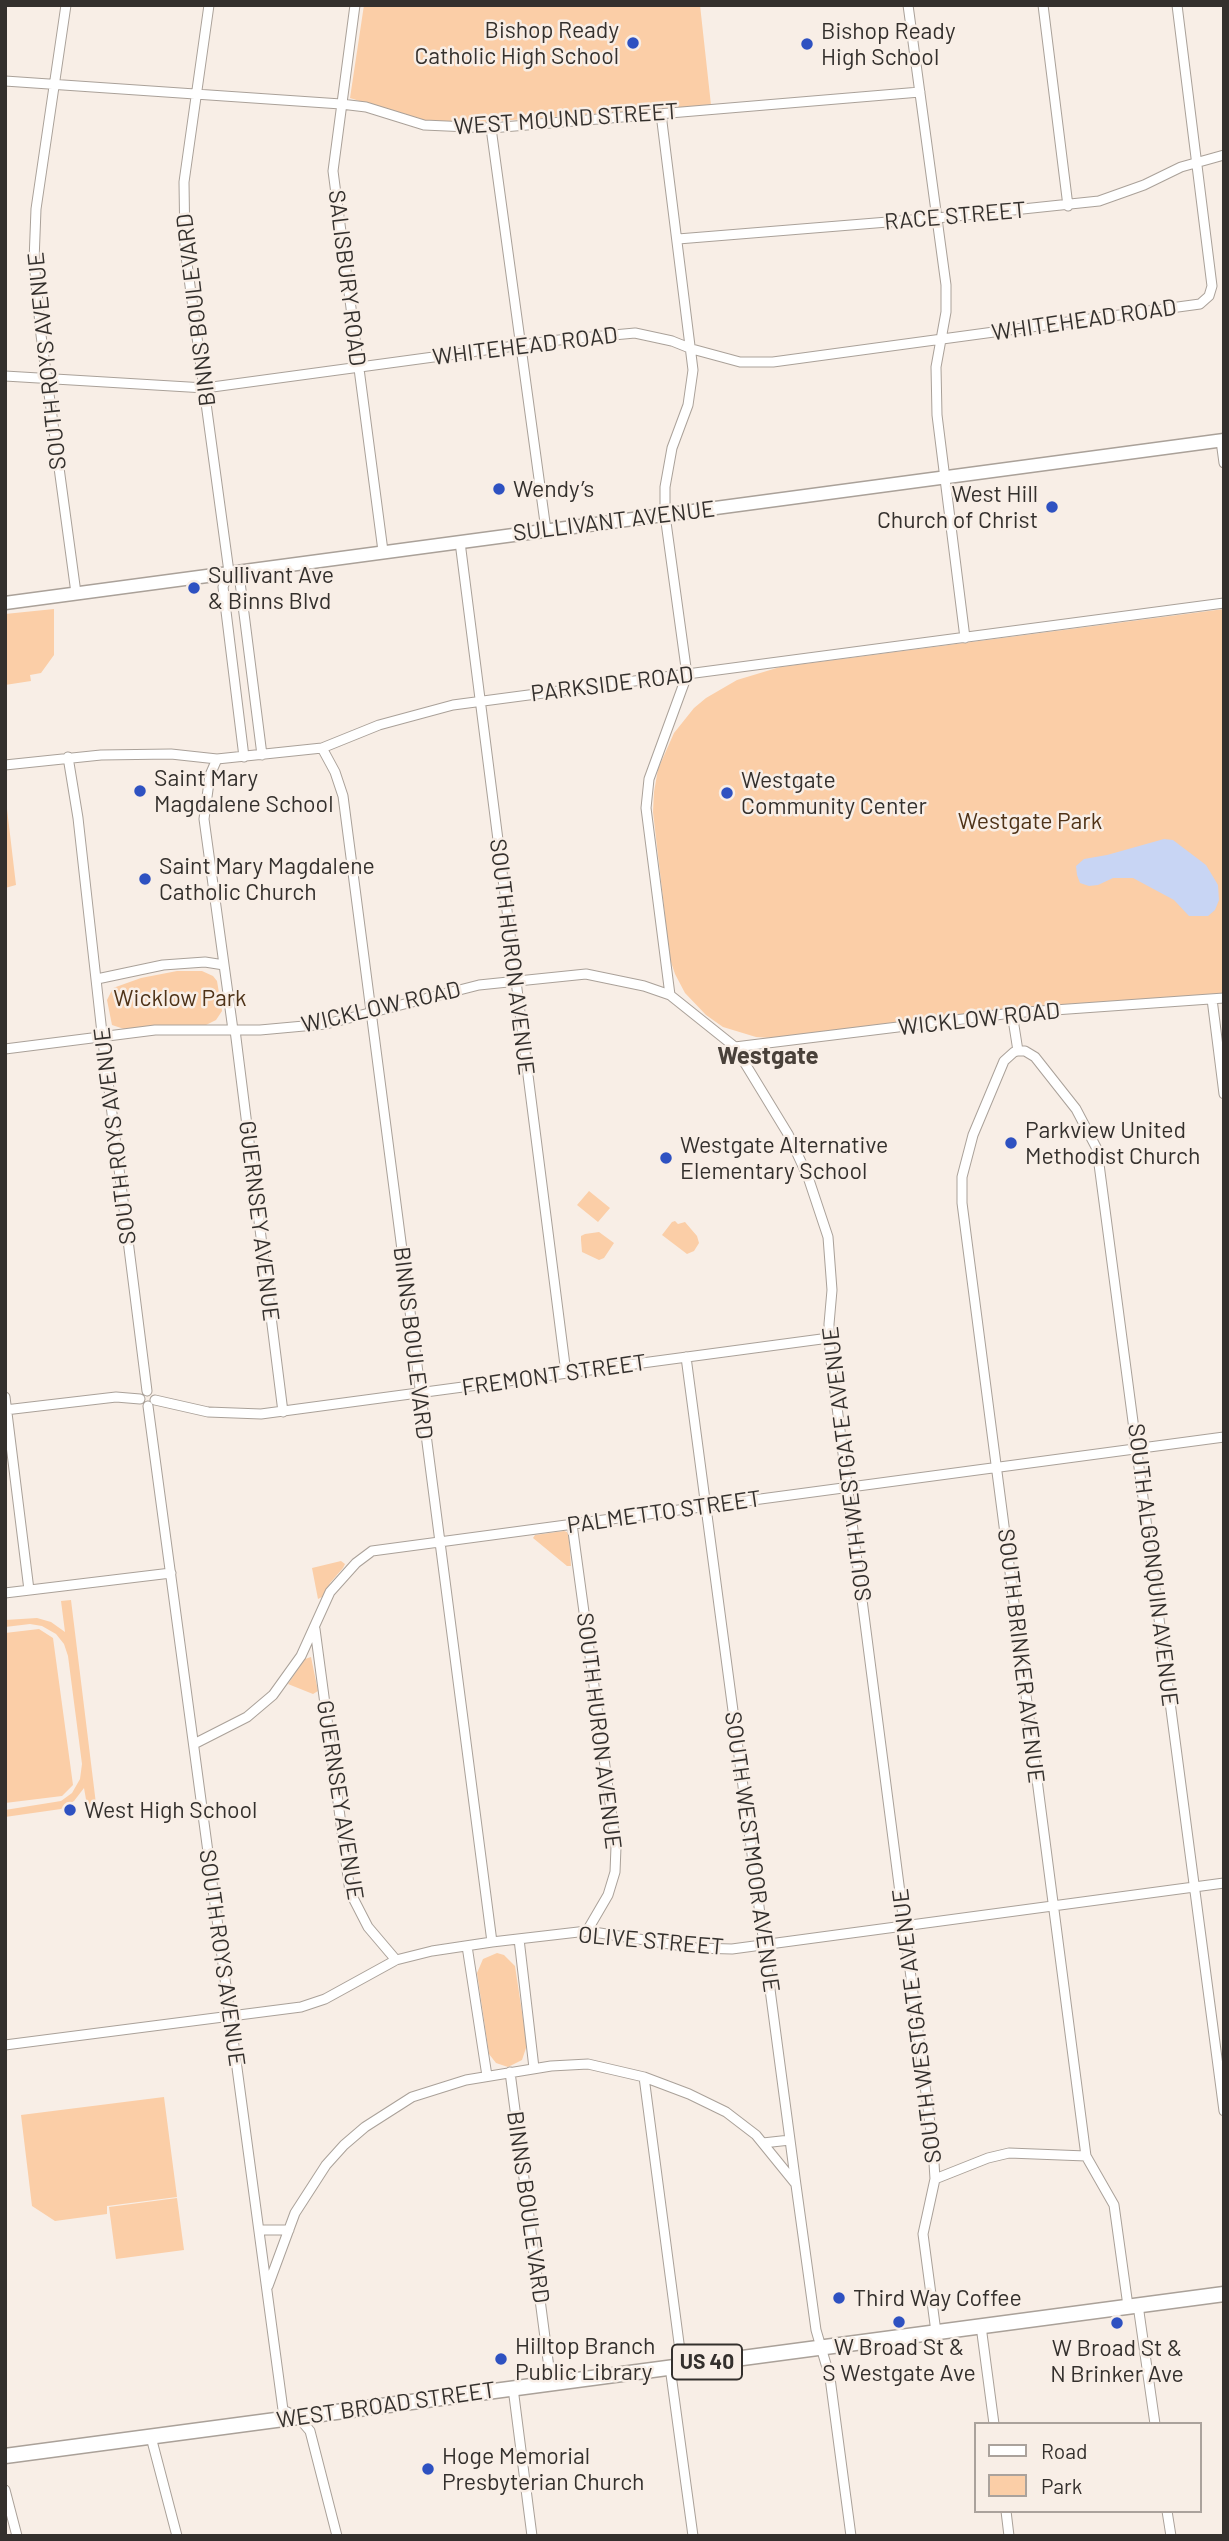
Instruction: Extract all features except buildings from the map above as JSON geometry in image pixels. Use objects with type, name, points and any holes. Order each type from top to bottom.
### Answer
[{"type":"main road","name":"SULLIVANT AVENUE","points":[[5,603],[1222,440]]},
{"type":"main road","name":"WEST BROAD STREET","points":[[5,2456],[1224,2294]]},
{"type":"street","name":"SOUTH ROYS AVENUE","points":[[66,5],[34,235],[34,261],[76,593]]},
{"type":"street","name":"BINNS BOULEVARD","points":[[209,5],[184,196],[186,249],[229,572],[223,587],[244,757]]},
{"type":"street","name":"SALISBURY ROAD","points":[[355,5],[333,171],[383,551]]},
{"type":"street","points":[[908,5],[946,285],[946,312],[935,378],[937,415],[965,638]]},
{"type":"street","points":[[1043,5],[1068,206]]},
{"type":"street","points":[[1177,5],[1197,162]]},
{"type":"street","name":"WEST MOUND STREET","points":[[5,81],[341,104],[366,107],[424,125],[491,128],[920,92]]},
{"type":"street","points":[[661,114],[692,349],[692,386],[672,448],[665,487],[665,514],[687,675],[649,779],[646,800],[670,995]]},
{"type":"street","points":[[491,128],[546,530]]},
{"type":"street","name":"RACE STREET","points":[[678,239],[1068,206],[1099,201],[1197,162],[1224,155]]},
{"type":"street","name":"WHITEHEAD ROAD","points":[[5,376],[205,388],[521,345],[635,333],[672,341],[740,362],[773,362],[1195,305],[1206,301],[1212,286],[1197,162]]},
{"type":"street","points":[[1222,440],[1224,463]]},
{"type":"street","name":"SOUTH HURON AVENUE","points":[[460,541],[566,1373]]},
{"type":"street","name":"BINNS BOULEVARD","points":[[229,572],[240,582],[262,755]]},
{"type":"street","name":"PARKSIDE ROAD","points":[[5,765],[68,757],[171,754],[217,759],[322,748],[413,714],[453,705],[1224,603]]},
{"type":"street","name":"BINNS BOULEVARD","points":[[322,748],[335,772],[343,796],[492,1942]]},
{"type":"street","name":"SOUTH ROYS AVENUE","points":[[68,757],[78,818],[102,1036],[148,1399],[283,2410],[298,2417]]},
{"type":"street","name":"GUERNSEY AVENUE","points":[[217,759],[210,775],[204,819],[283,1412]]},
{"type":"street","points":[[97,979],[163,965],[205,962],[224,965]]},
{"type":"street","name":"WICKLOW ROAD","points":[[5,1049],[155,1031],[260,1030],[326,1024],[455,990],[516,980],[586,974],[644,986],[670,995]]},
{"type":"street","name":"SOUTH WESTGATE AVENUE","points":[[670,995],[735,1047],[788,1134],[808,1177],[822,1217],[830,1255],[832,1290],[829,1338],[933,2147],[935,2179],[923,2234],[936,2332]]},
{"type":"street","name":"WICKLOW ROAD","points":[[735,1047],[1012,1013],[1224,998]]},
{"type":"street","points":[[1212,999],[1224,1094]]},
{"type":"street","points":[[1012,1013],[1018,1051]]},
{"type":"street","name":"SOUTH ALGONQUIN AVENUE","points":[[1018,1051],[1025,1051],[1035,1057],[1084,1121],[1097,1149],[1224,2111]]},
{"type":"street","name":"SOUTH BRINKER AVENUE","points":[[1018,1051],[1004,1060],[967,1153],[962,1177],[962,1203],[1086,2156],[1114,2205],[1155,2422]]},
{"type":"street","name":"FREMONT STREET","points":[[6,1410],[116,1397],[148,1399],[219,1413],[261,1414],[829,1338]]},
{"type":"street","name":"SOUTH WESTMOOR AVENUE","points":[[686,1357],[816,2330],[830,2378],[851,2536]]},
{"type":"street","points":[[5,1397],[29,1590]]},
{"type":"street","name":"PALMETTO STREET","points":[[194,1744],[247,1717],[273,1695],[301,1656],[330,1592],[356,1563],[372,1551],[1224,1437]]},
{"type":"street","name":"SOUTH HURON AVENUE","points":[[572,1524],[616,1847],[615,1872],[608,1895],[586,1931]]},
{"type":"street","points":[[5,1593],[171,1573]]},
{"type":"street","name":"GUERNSEY AVENUE","points":[[314,1627],[350,1892],[368,1927],[396,1959]]},
{"type":"street","name":"OLIVE STREET","points":[[5,2045],[301,2007],[325,1998],[396,1959],[492,1942],[586,1931],[696,1948],[732,1949],[1224,1883]]},
{"type":"street","points":[[519,1939],[534,2068]]},
{"type":"street","points":[[467,1946],[487,2076]]},
{"type":"street","points":[[268,2288],[295,2213],[326,2165],[365,2127],[412,2097],[466,2080],[534,2068],[588,2064],[644,2077],[726,2112],[763,2143],[796,2185]]},
{"type":"street","name":"BINNS BOULEVARD","points":[[510,2072],[551,2383]]},
{"type":"street","points":[[644,2077],[693,2536]]},
{"type":"street","points":[[763,2143],[790,2140]]},
{"type":"street","points":[[935,2179],[988,2158],[1009,2153],[1086,2156]]},
{"type":"street","points":[[259,2230],[289,2230]]},
{"type":"street","points":[[981,2326],[994,2422]]},
{"type":"street","points":[[513,2388],[532,2536]]},
{"type":"street","points":[[298,2417],[310,2431],[337,2536]]},
{"type":"street","points":[[151,2437],[177,2536]]},
{"type":"street","points":[[5,2490],[17,2536]]},
{"type":"street","points":[[1006,2513],[1009,2536]]},
{"type":"street","points":[[1167,2513],[1171,2536]]},
{"type":"green space","name":"Bishop Ready Catholic High School","points":[[364,5],[700,5],[711,105],[472,123],[431,122],[404,115],[350,98]]},
{"type":"green space","points":[[54,609],[54,655],[41,673],[30,675],[31,681],[5,685],[5,614]]},
{"type":"green space","name":"Westgate Park","points":[[1224,609],[1224,994],[1024,1007],[771,1038],[756,1037],[723,1027],[706,1015],[685,993],[670,959],[653,812],[654,792],[658,769],[674,733],[694,708],[706,698],[737,680],[780,667]]},
{"type":"green space","points":[[5,792],[16,885],[5,888]]},
{"type":"green space","name":"Wicklow Park","points":[[177,971],[202,971],[217,981],[222,1011],[216,1020],[206,1025],[160,1025],[124,1029],[112,1025],[107,1000],[113,988],[141,978]]},
{"type":"green space","points":[[589,1191],[610,1208],[598,1222],[577,1205]]},
{"type":"green space","points":[[675,1221],[678,1224],[685,1222],[697,1236],[699,1243],[694,1251],[687,1254],[662,1235]]},
{"type":"green space","points":[[599,1232],[614,1243],[604,1258],[599,1260],[582,1252],[581,1236]]},
{"type":"green space","points":[[564,1531],[569,1536],[571,1566],[567,1566],[533,1538],[535,1535]]},
{"type":"green space","points":[[341,1561],[345,1564],[343,1568],[330,1583],[324,1596],[318,1599],[312,1568]]},
{"type":"green space","points":[[71,1600],[96,1804],[87,1805],[84,1788],[74,1801],[61,1809],[5,1817],[5,1810],[61,1801],[72,1793],[80,1779],[82,1764],[68,1656],[64,1644],[56,1634],[42,1626],[30,1624],[5,1627],[5,1620],[37,1618],[51,1622],[65,1632],[61,1601]]},
{"type":"green space","points":[[39,1629],[53,1638],[73,1785],[62,1796],[5,1803],[5,1633]]},
{"type":"green space","points":[[311,1657],[318,1691],[313,1694],[288,1684],[305,1659]]},
{"type":"green space","points":[[497,1953],[504,1955],[515,1966],[527,2045],[522,2060],[508,2067],[496,2063],[489,2054],[477,1973],[483,1959]]},
{"type":"green space","points":[[164,2097],[177,2197],[107,2206],[107,2214],[55,2221],[32,2206],[21,2115]]},
{"type":"green space","points":[[177,2198],[184,2250],[116,2259],[109,2207]]},
{"type":"water","points":[[1164,839],[1173,840],[1206,865],[1218,885],[1219,900],[1215,910],[1208,916],[1189,916],[1174,900],[1133,878],[1113,878],[1089,886],[1080,883],[1076,866],[1084,859]]},
{"type":"place","name":"Bishop Ready Catholic High School","points":[[633,43]]},
{"type":"place","name":"Bishop Ready High School","points":[[807,44]]},
{"type":"place","name":"Wendy’s","points":[[499,489]]},
{"type":"place","name":"West Hill Church of Christ","points":[[1052,507]]},
{"type":"place","name":"Sullivant Ave & Binns Blvd","points":[[194,588]]},
{"type":"place","name":"Saint Mary Magdalene School","points":[[140,791]]},
{"type":"place","name":"Westgate Community Center","points":[[727,793]]},
{"type":"place","name":"Saint Mary Magdalene Catholic Church","points":[[145,879]]},
{"type":"place","name":"Parkview United Methodist Church","points":[[1011,1143]]},
{"type":"place","name":"Westgate Alternative Elementary School","points":[[666,1158]]},
{"type":"place","name":"West High School","points":[[70,1810]]},
{"type":"place","name":"Third Way Coffee","points":[[839,2298]]},
{"type":"place","name":"W Broad St & S Westgate Ave","points":[[899,2322]]},
{"type":"place","name":"W Broad St & N Brinker Ave","points":[[1117,2323]]},
{"type":"place","name":"Hilltop Branch Public Library","points":[[501,2359]]},
{"type":"place","name":"Hoge Memorial Presbyterian Church","points":[[428,2469]]},
{"type":"district","name":"Westgate","points":[[768,1056]]}]
